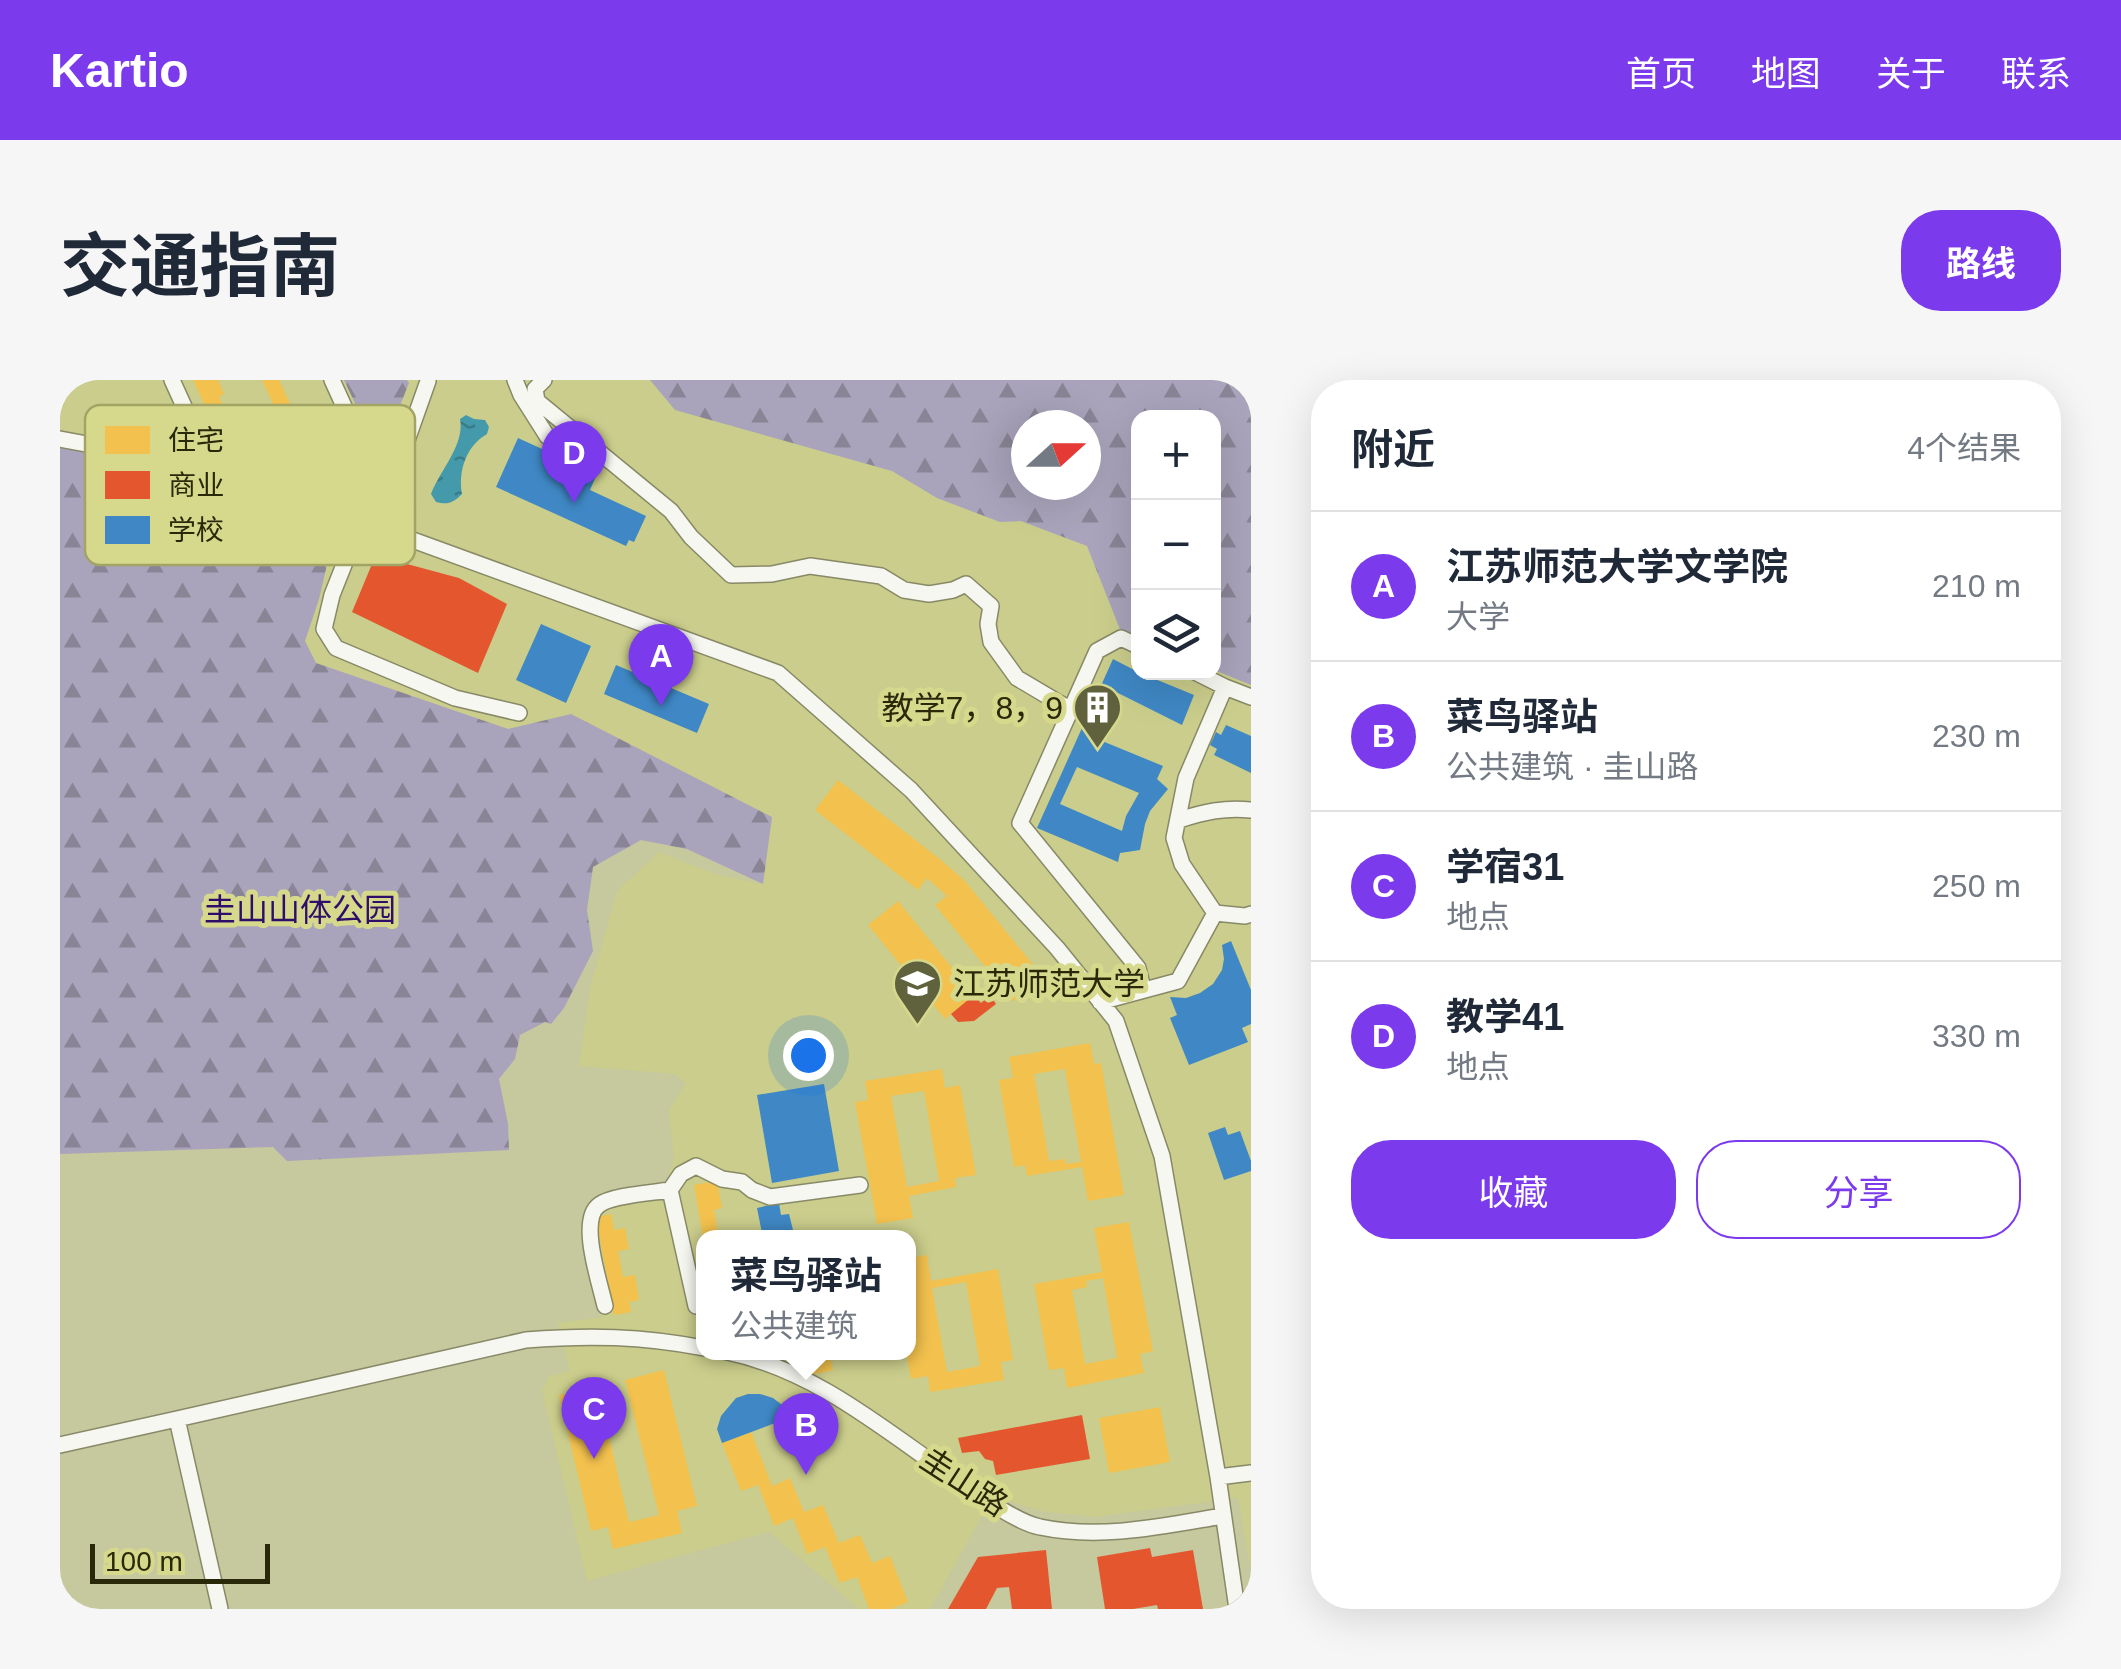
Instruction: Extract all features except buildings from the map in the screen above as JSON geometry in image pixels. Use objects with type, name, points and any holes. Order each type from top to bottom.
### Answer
[{"type":"street","points":[[172,380],[183,405]]},
{"type":"street","points":[[332,380],[343,405]]},
{"type":"street","points":[[515,380],[547,436],[578,458]]},
{"type":"street","points":[[544,380],[536,388],[538,401],[671,511],[691,537],[731,575],[772,574],[810,566],[881,576],[904,590],[929,594],[966,584],[992,606],[988,624],[991,642],[1017,678],[1071,710]]},
{"type":"street","points":[[415,412],[428,381]]},
{"type":"street","points":[[60,439],[85,444]]},
{"type":"street","points":[[415,542],[778,674],[910,790],[1058,948],[1116,1022],[1162,1156],[1237,1609]]},
{"type":"street","points":[[347,565],[332,595],[324,629],[336,648],[455,698],[519,714]]},
{"type":"street","points":[[1131,643],[1121,638],[1097,651],[1020,823],[1138,968],[1143,989]]},
{"type":"street","points":[[1212,680],[1251,697]]},
{"type":"street","points":[[1225,686],[1186,778],[1174,838],[1182,864],[1216,913],[1251,914]]},
{"type":"street","points":[[1180,820],[1230,808],[1251,810]]},
{"type":"street","points":[[1100,1002],[1178,981],[1216,913]]},
{"type":"street","points":[[604,1306],[589,1231],[590,1214],[600,1203],[670,1190],[681,1174],[696,1166],[722,1180],[742,1182],[770,1197],[860,1185]]},
{"type":"street","points":[[670,1190],[696,1306]]},
{"type":"street","points":[[60,1445],[526,1340],[614,1336],[696,1347]]},
{"type":"street","name":"圭山路","points":[[756,1360],[805,1378],[860,1411],[984,1499],[1036,1527],[1097,1533],[1223,1516]]},
{"type":"street","points":[[177,1419],[220,1609]]},
{"type":"street","points":[[1218,1478],[1251,1472]]},
{"type":"shaded area","name":"江苏师范大学","points":[[60,380],[650,380],[676,410],[892,471],[937,498],[999,522],[1021,521],[1087,546],[1121,632],[1131,636],[1131,680],[1221,680],[1221,673],[1251,685],[1251,1571],[1238,1498],[1094,1517],[1040,1511],[993,1496],[930,1609],[859,1609],[769,1532],[587,1581],[542,1390],[549,1376],[570,1371],[558,1323],[601,1317],[582,1244],[581,1218],[592,1200],[667,1180],[674,1158],[669,1110],[686,1083],[674,1074],[579,1066],[590,988],[617,891],[659,852],[718,875],[763,884],[571,715],[508,729],[316,663],[305,641],[319,599],[262,565],[415,565],[415,405],[85,405],[85,459],[60,444]]},
{"type":"green space","points":[[344,380],[409,383],[400,405],[356,405]]},
{"type":"green space","points":[[650,380],[1251,380],[1251,685],[1221,673],[1221,410],[1131,410],[1131,636],[1121,632],[1087,546],[1021,521],[1000,522],[937,498],[892,471],[675,410]]},
{"type":"green space","name":"圭山山体公园","points":[[60,444],[85,449],[85,565],[327,565],[305,641],[316,663],[508,729],[571,714],[772,817],[763,884],[687,849],[641,840],[593,867],[587,910],[593,951],[564,1008],[551,1024],[545,1022],[520,1035],[515,1059],[499,1079],[509,1150],[287,1161],[273,1147],[60,1154]]},
{"type":"water","points":[[466,415],[485,420],[487,434],[465,460],[462,494],[450,503],[436,502],[431,494],[459,438],[460,419]]},
{"type":"place","name":"教学41","points":[[574,503]]},
{"type":"place","name":"江苏师范大学文学院","points":[[661,706]]},
{"type":"place","name":"教学7，8，9","points":[[1098,750]]},
{"type":"place","name":"江苏师范大学","points":[[918,1026]]},
{"type":"place","name":"学宿31","points":[[594,1459]]},
{"type":"place","name":"菜鸟驿站","points":[[806,1475]]}]
